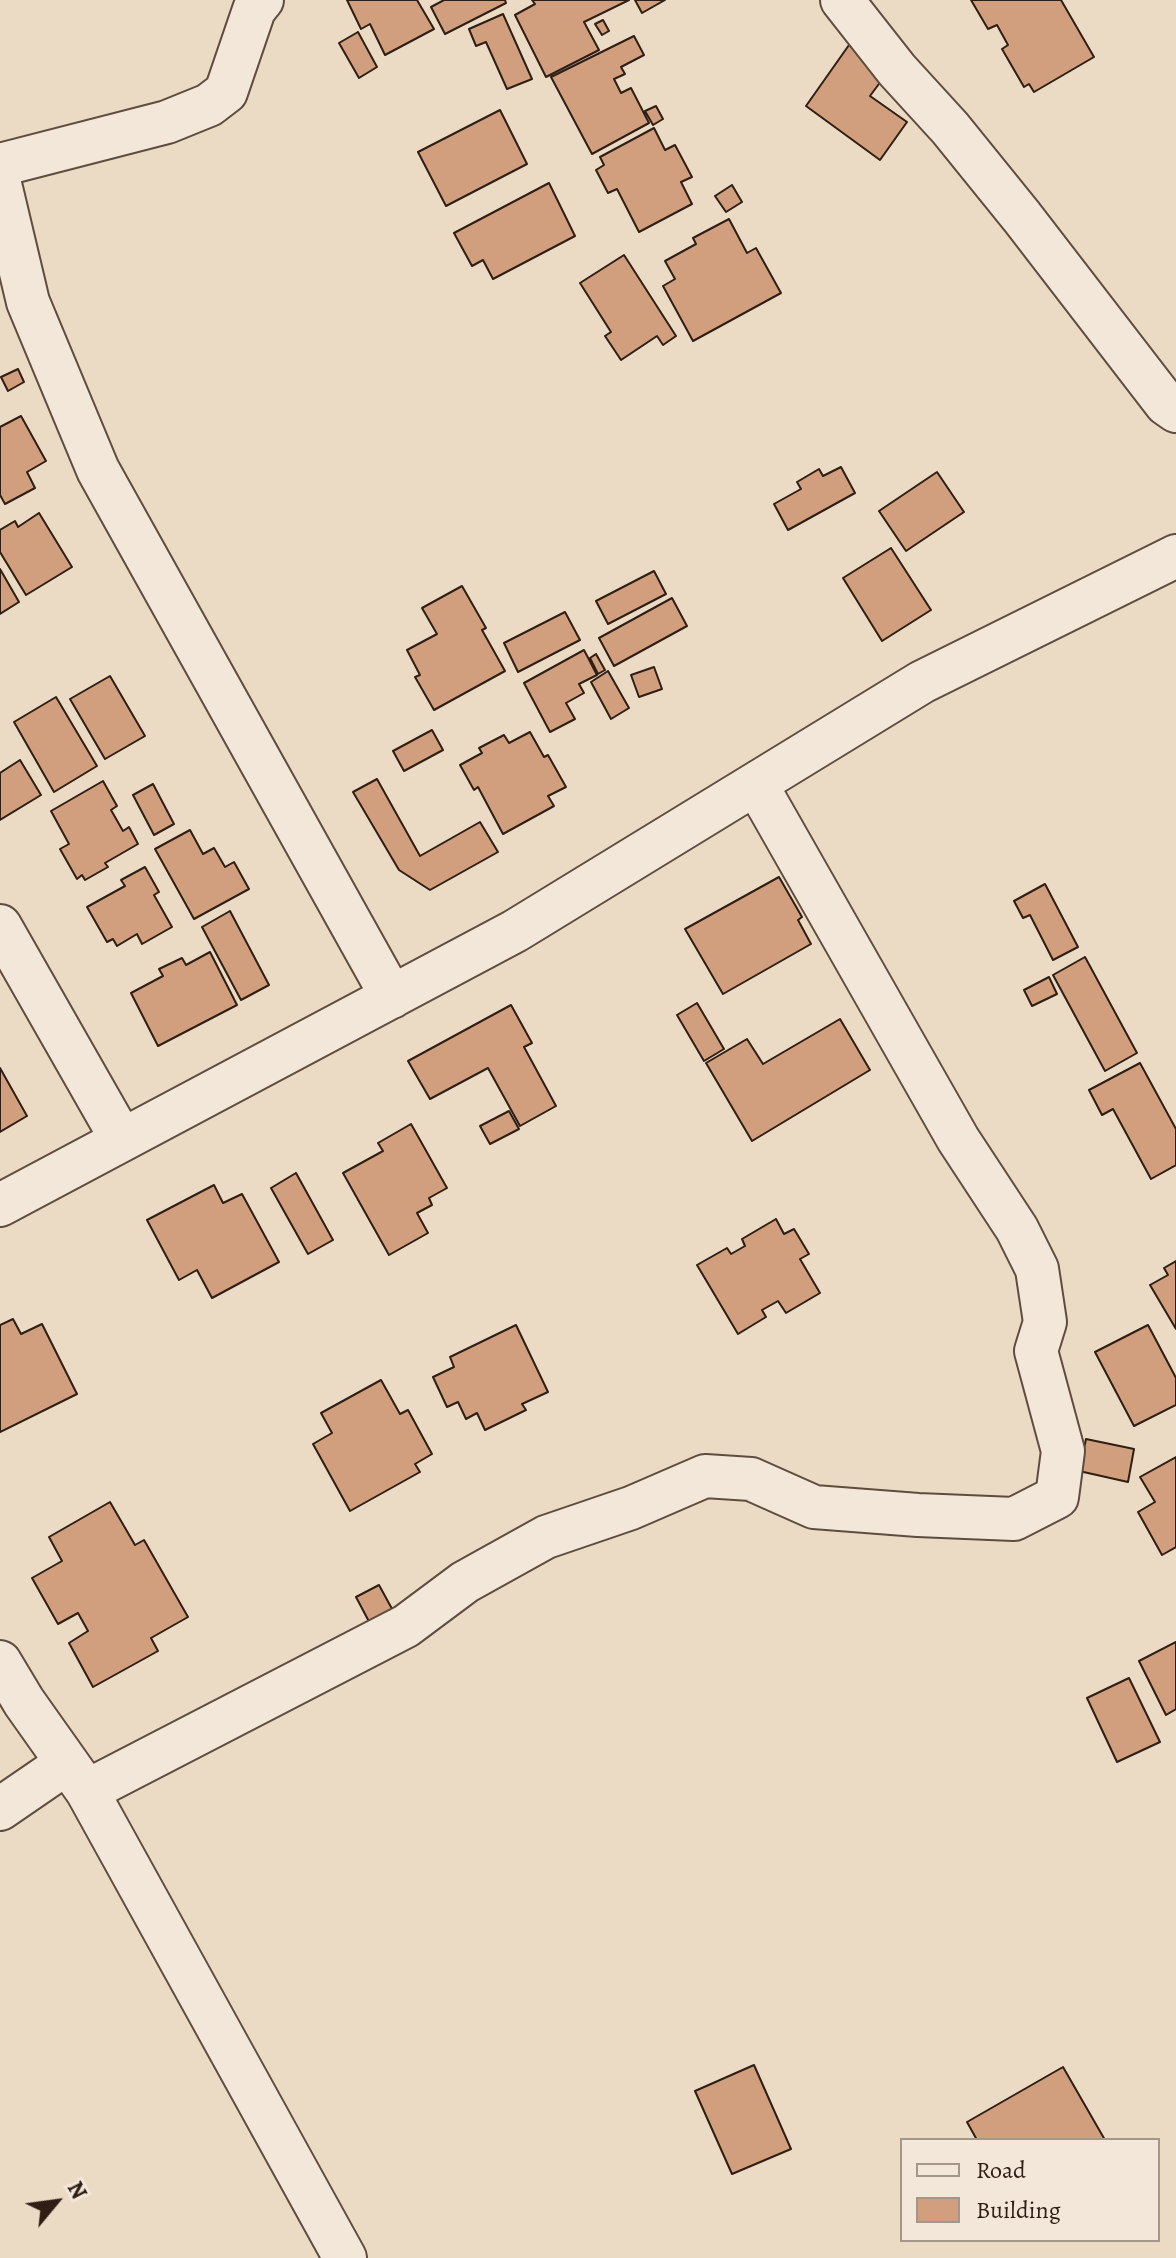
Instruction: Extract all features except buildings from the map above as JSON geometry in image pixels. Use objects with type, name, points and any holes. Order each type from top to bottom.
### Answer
[{"type":"street","points":[[0,165],[167,122],[209,105],[226,92],[254,10],[262,0]]},
{"type":"street","points":[[842,0],[1022,217],[1166,404],[1176,411]]},
{"type":"street","points":[[0,184],[28,302],[98,470],[392,997]]},
{"type":"street","points":[[0,1205],[515,931],[922,682],[1176,556]]},
{"type":"street","points":[[0,1809],[67,1763],[406,1626],[465,1582],[546,1537],[631,1508],[705,1476],[751,1479],[814,1507],[918,1515],[1014,1519],[1057,1497],[1063,1451],[1036,1351],[1045,1322],[1037,1269],[1017,1229],[958,1139],[756,784]]},
{"type":"street","points":[[0,926],[122,1140]]},
{"type":"street","points":[[0,1662],[67,1763],[345,2258]]},
{"type":"street","points":[[0,1725],[67,1763]]}]
